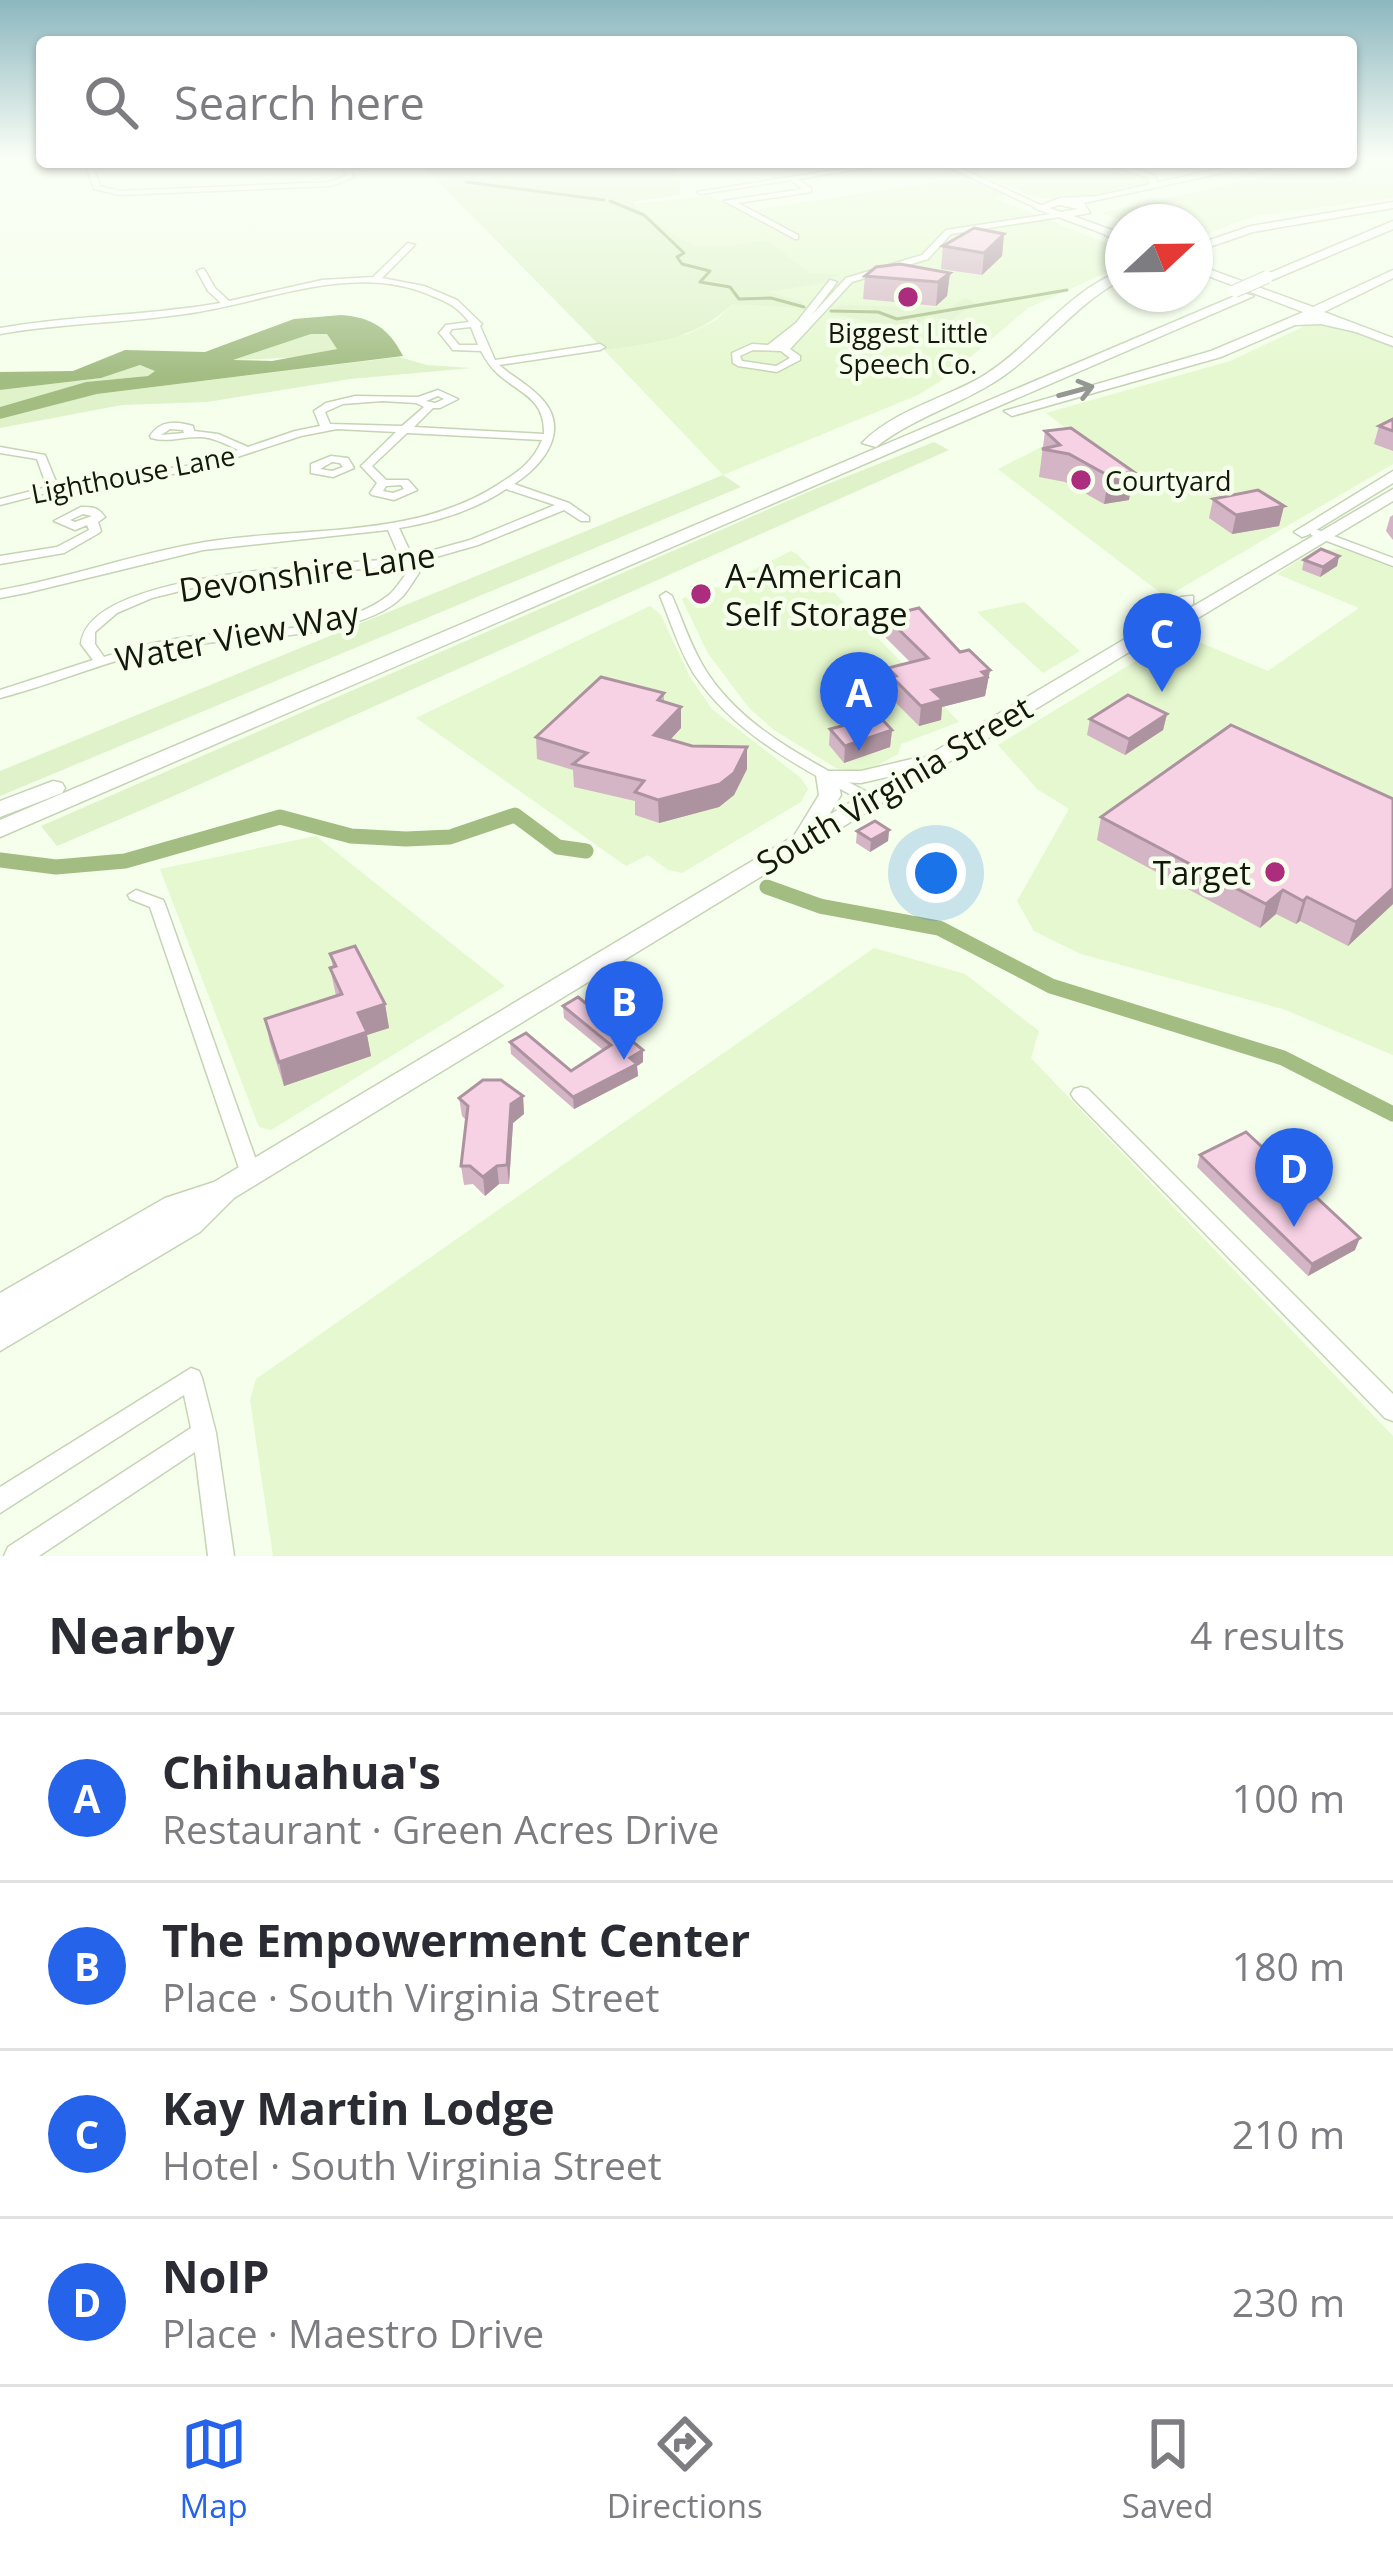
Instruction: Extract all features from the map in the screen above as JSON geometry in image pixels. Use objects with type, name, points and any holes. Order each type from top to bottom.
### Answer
[{"type":"highway","points":[[0,810],[1387,233]]},
{"type":"highway","points":[[877,446],[889,428],[992,377],[1034,345],[1084,295],[1105,284]]},
{"type":"highway","points":[[0,829],[877,446],[902,449],[1044,400],[1216,354],[1318,310]]},
{"type":"highway","points":[[1291,323],[1321,320],[1356,328]]},
{"type":"main road","points":[[1213,241],[1242,233]]},
{"type":"main road","points":[[1213,269],[1393,338]]},
{"type":"main road","points":[[1318,310],[1393,274]]},
{"type":"main road","points":[[1318,310],[1393,338]]},
{"type":"main road","name":"South Virginia Street","points":[[1319,530],[1393,476]]},
{"type":"main road","name":"South Virginia Street","points":[[0,1309],[175,1206],[224,1190],[251,1174],[1132,642],[1140,627],[1393,494]]},
{"type":"main road","points":[[801,842],[827,802],[826,775],[861,777],[934,760]]},
{"type":"main road","name":"South Virginia Street","points":[[0,1337],[190,1224],[224,1190]]},
{"type":"street","points":[[787,233],[795,237]]},
{"type":"street","points":[[771,346],[799,325],[836,280],[914,256],[938,233]]},
{"type":"street","points":[[785,349],[852,278],[925,257],[949,233]]},
{"type":"street","points":[[376,279],[411,245]]},
{"type":"street","points":[[201,272],[226,303]]},
{"type":"street","points":[[0,331],[226,303],[307,283],[376,279],[432,291],[464,308],[477,324],[492,362],[540,403],[549,418],[550,437],[531,466],[449,513],[393,528],[208,545],[78,581],[0,594]]},
{"type":"street","points":[[477,324],[449,327],[444,333],[456,348],[486,348]]},
{"type":"street","points":[[771,346],[797,358],[777,369],[752,368],[735,359],[744,349],[771,346]]},
{"type":"street","points":[[492,362],[601,347]]},
{"type":"street","points":[[326,428],[320,411],[328,405],[425,403],[366,466],[349,466]]},
{"type":"street","name":"Lighthouse Lane","points":[[0,502],[53,488],[195,468],[326,428],[550,437]]},
{"type":"street","points":[[189,434],[217,437],[249,451]]},
{"type":"street","points":[[0,450],[41,457],[53,488]]},
{"type":"street","points":[[366,466],[382,483]]},
{"type":"street","points":[[505,485],[565,505],[585,520]]},
{"type":"street","name":"Devonshire Lane","points":[[102,663],[88,644],[89,631],[108,612],[132,601],[237,578],[410,560],[461,548],[565,505]]},
{"type":"street","points":[[0,560],[70,546],[95,530],[92,522]]},
{"type":"street","points":[[393,528],[410,560]]},
{"type":"street","points":[[1319,530],[1393,558]]},
{"type":"street","name":"Water View Way","points":[[0,694],[166,644],[228,640],[368,612],[402,592],[413,573],[410,560]]},
{"type":"street","points":[[666,596],[713,690],[754,730],[871,800]]},
{"type":"street","points":[[136,895],[157,904],[251,1174]]},
{"type":"street","points":[[1081,1094],[1393,1410]]},
{"type":"street","points":[[1,1497],[191,1378],[204,1433],[221,1556]]},
{"type":"street","points":[[17,1556],[204,1433]]},
{"type":"shaded area","points":[[488,233],[671,233],[706,246],[766,240],[810,273],[841,274],[823,283],[769,292],[802,302],[802,308],[732,304],[688,333],[604,350]]},
{"type":"shaded area","points":[[669,233],[1080,233],[1105,243],[1105,273],[1028,308],[947,377],[918,395],[723,475],[604,350],[688,334],[716,320],[732,304],[774,290],[823,283],[841,274],[809,273],[765,240],[694,253]]},
{"type":"shaded area","points":[[965,298],[976,303],[951,320],[928,316],[909,330],[828,313],[842,305],[950,308]]},
{"type":"shaded area","points":[[361,318],[385,331],[403,356],[97,394],[0,419],[0,407],[86,382],[148,376],[155,371],[140,365],[101,378],[0,390],[0,372],[73,371],[125,350],[205,352],[294,319]],"holes":[[[311,334],[327,334],[337,349],[272,361],[233,360]]]},
{"type":"shaded area","points":[[1311,323],[1335,325],[1393,346],[1393,464],[1166,597],[998,469],[1071,432],[1046,413],[1230,361]]},
{"type":"shaded area","points":[[311,334],[327,334],[337,349],[306,357],[233,360]]},
{"type":"shaded area","points":[[399,357],[427,365],[471,368],[350,379],[207,402],[122,405],[0,428],[0,419],[97,394]]},
{"type":"shaded area","points":[[140,365],[156,371],[148,376],[86,382],[0,407],[0,390],[101,378]]},
{"type":"shaded area","points":[[934,442],[949,450],[160,802],[57,846],[41,826],[815,489]]},
{"type":"shaded area","points":[[723,475],[741,487],[0,796],[0,771]]},
{"type":"shaded area","points":[[1343,549],[1393,568],[1393,1055],[1283,1009],[1081,954],[1034,931],[1017,901],[1069,809],[1037,789],[998,745],[1180,634],[1268,671],[1359,608],[1277,574],[1315,550]]},
{"type":"shaded area","points":[[791,551],[959,722],[901,744],[898,754],[871,769],[849,771],[836,768],[774,730],[749,708],[707,652],[682,599],[702,588],[720,587]]},
{"type":"shaded area","points":[[1024,602],[1080,651],[1043,673],[977,612]]},
{"type":"shaded area","points":[[650,606],[661,615],[690,677],[712,709],[801,778],[808,789],[801,802],[682,873],[668,870],[648,855],[626,866],[416,718]]},
{"type":"shaded area","points":[[316,836],[505,986],[271,1130],[259,1127],[160,869]]},
{"type":"shaded area","points":[[874,948],[965,974],[1039,1031],[1031,1058],[1393,1436],[1393,1556],[273,1556],[250,1400],[256,1379]]},
{"type":"building","points":[[966,233],[1004,234],[984,253],[943,246]]},
{"type":"building","points":[[900,264],[950,273],[938,282],[865,276],[876,267]]},
{"type":"building","points":[[1071,428],[1134,472],[1109,476],[1069,454],[1042,449],[1060,445],[1045,431]]},
{"type":"building","points":[[1258,490],[1284,506],[1236,515],[1213,499]]},
{"type":"building","points":[[1321,549],[1339,556],[1323,567],[1304,560]]},
{"type":"building","points":[[919,608],[960,652],[969,650],[990,670],[982,672],[987,677],[932,690],[943,700],[921,706],[888,668],[928,658],[885,616]]},
{"type":"building","points":[[601,677],[664,693],[658,700],[681,707],[654,735],[692,746],[747,747],[734,773],[720,784],[658,800],[635,792],[644,781],[573,764],[587,753],[536,737]]},
{"type":"building","points":[[1128,695],[1167,714],[1129,739],[1090,719]]},
{"type":"building","points":[[879,716],[892,730],[845,746],[830,729]]},
{"type":"building","name":"Target","points":[[1231,725],[1393,799],[1393,888],[1356,922],[1283,890],[1266,904],[1101,817]]},
{"type":"building","points":[[875,821],[889,830],[871,840],[857,831]]},
{"type":"building","points":[[355,946],[385,1004],[358,1013],[367,1032],[279,1062],[265,1019],[342,994],[330,968],[336,966],[330,954]]},
{"type":"building","points":[[578,997],[643,1050],[630,1058],[637,1064],[573,1097],[510,1042],[526,1033],[571,1071],[611,1045],[563,1006]]},
{"type":"building","points":[[483,1080],[501,1080],[523,1096],[511,1104],[507,1165],[483,1177],[470,1166],[461,1166],[468,1106],[459,1098]]},
{"type":"building","points":[[1246,1132],[1360,1238],[1312,1264],[1200,1155]]},
{"type":"waterway","points":[[663,233],[684,253],[677,257],[682,264],[710,271],[700,282],[730,287],[739,299],[771,298],[804,307]]},
{"type":"waterway","points":[[831,311],[878,312],[897,319],[1067,290]]},
{"type":"waterway","points":[[0,860],[56,867],[125,861],[280,817],[351,836],[406,839],[450,837],[515,815],[558,847],[586,851]]},
{"type":"waterway","points":[[767,887],[820,906],[939,928],[1051,986],[1283,1058],[1393,1114]]},
{"type":"place","name":"Biggest Little Speech Co.","points":[[908,297]]},
{"type":"place","name":"Courtyard","points":[[1081,480]]},
{"type":"place","name":"A-American Self Storage","points":[[701,594]]},
{"type":"place","name":"Kay Martin Lodge","points":[[1162,692]]},
{"type":"place","name":"Chihuahua's","points":[[859,751]]},
{"type":"place","name":"Target","points":[[1275,872]]},
{"type":"place","name":"The Empowerment Center","points":[[624,1060]]},
{"type":"place","name":"NoIP","points":[[1294,1227]]}]
